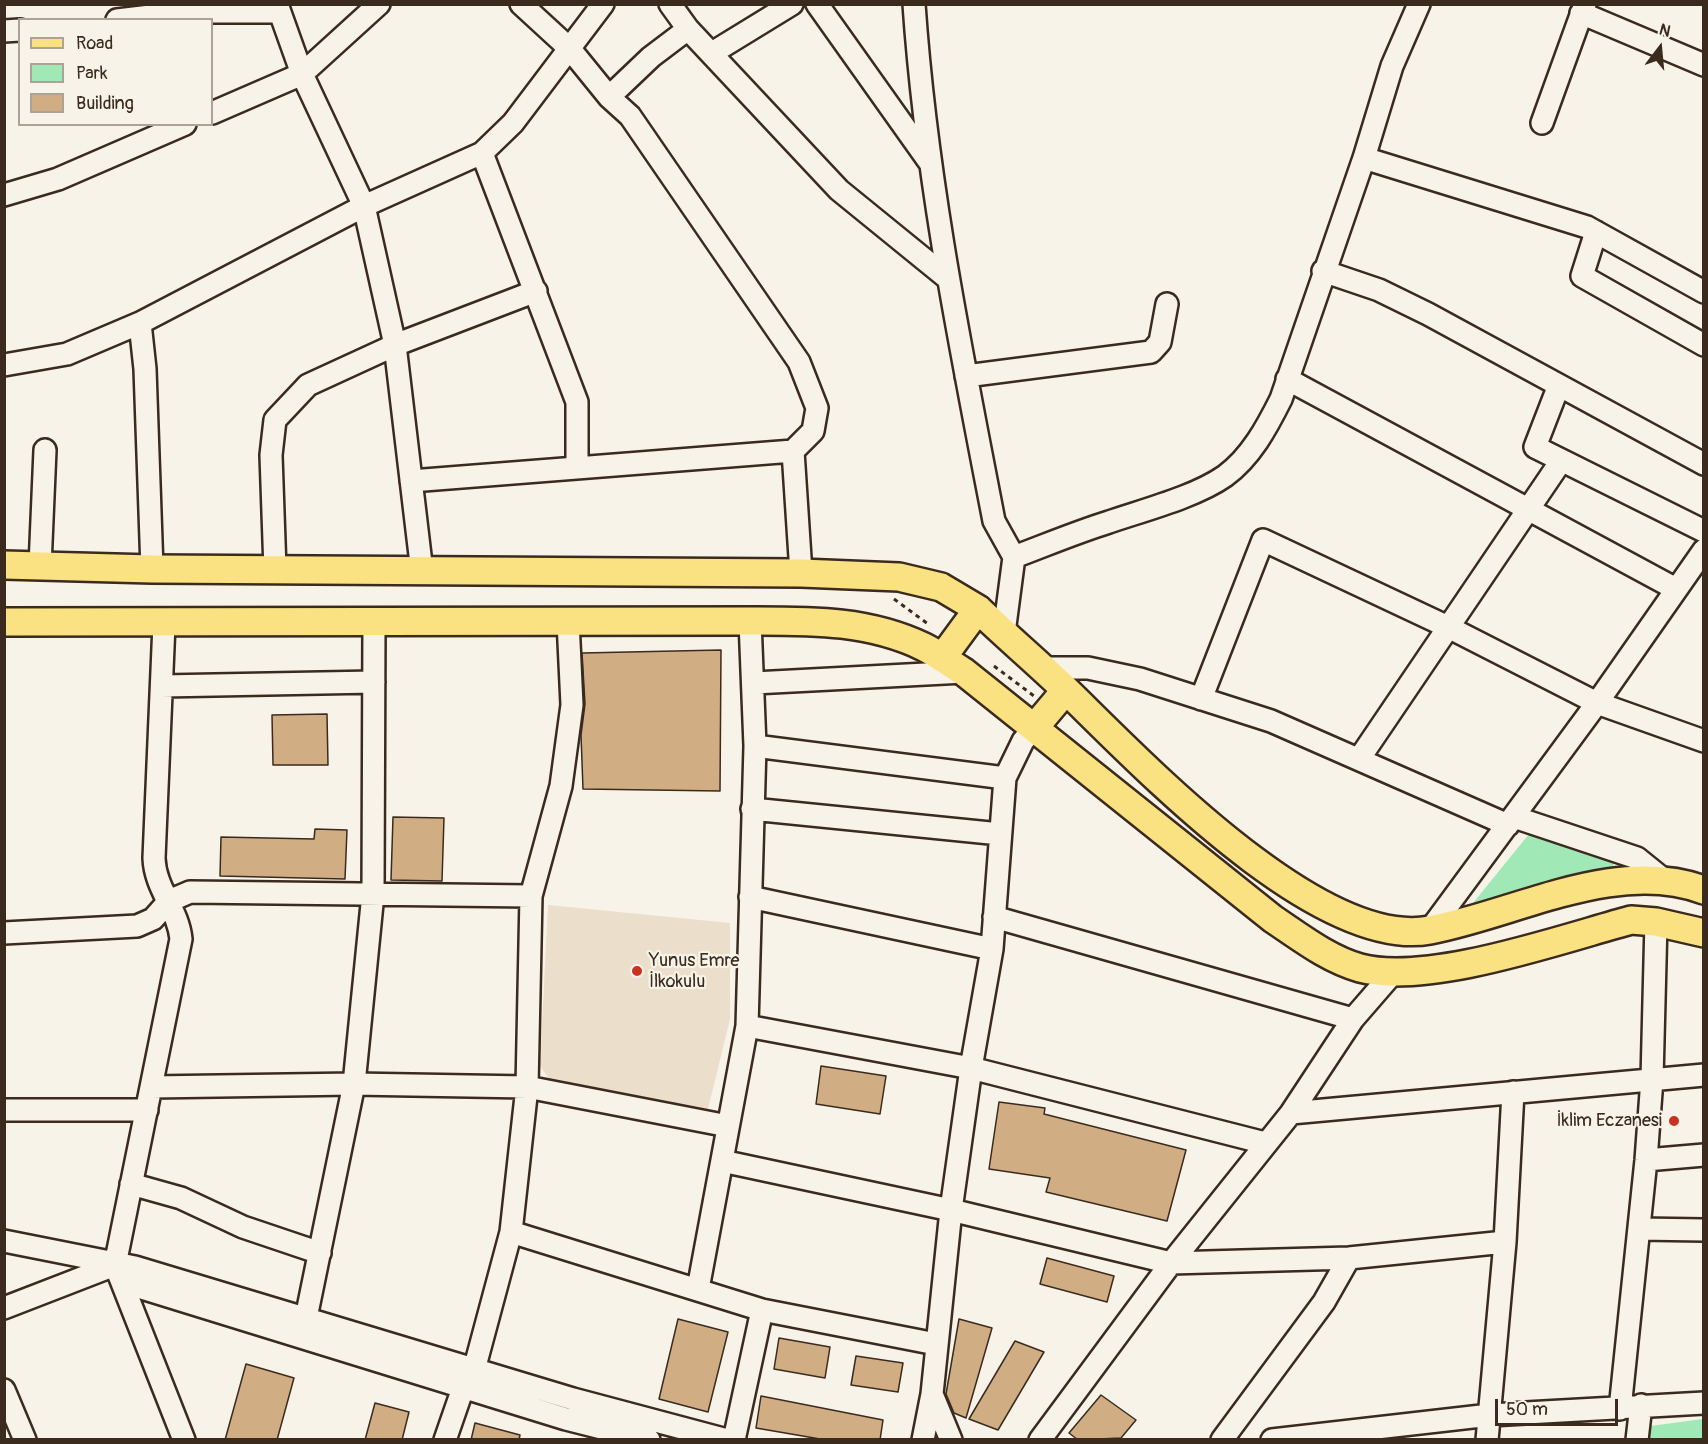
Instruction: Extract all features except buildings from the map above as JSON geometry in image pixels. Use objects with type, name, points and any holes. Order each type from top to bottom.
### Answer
[{"type":"main road","points":[[4,565],[422,572],[801,573],[899,577],[941,587],[978,609],[1043,668],[1050,709],[1273,919],[1325,953],[1348,963],[1392,974],[1463,963],[1631,920],[1656,922],[1704,933]]},
{"type":"main road","points":[[962,658],[978,609]]},
{"type":"main road","points":[[4,622],[164,624],[821,621],[858,626],[902,637],[962,658],[1050,709],[1170,790],[1250,856],[1311,898],[1365,923],[1399,933],[1429,931],[1595,886],[1629,880],[1663,879],[1704,890]]},
{"type":"main road","points":[[1460,922],[1463,963]]},
{"type":"main road","points":[[1348,963],[1365,923]]},
{"type":"street","points":[[213,113],[302,74],[379,4]]},
{"type":"street","points":[[411,481],[793,450],[813,430],[817,408],[799,362],[630,116],[609,97],[570,49],[521,4]]},
{"type":"street","points":[[4,365],[67,354],[140,323],[364,206],[482,153],[513,123],[603,4]]},
{"type":"street","points":[[670,4],[688,29],[839,190],[946,277]]},
{"type":"street","points":[[712,53],[792,4]]},
{"type":"street","points":[[817,4],[932,166]]},
{"type":"street","points":[[914,4],[918,69],[946,277],[994,521],[1014,557],[1004,633]]},
{"type":"street","points":[[1014,557],[1078,532],[1172,501],[1224,477],[1249,453],[1268,426],[1287,379],[1364,158],[1392,66],[1419,4]]},
{"type":"street","points":[[134,18],[185,12],[278,8],[302,74],[364,206],[395,345],[422,572]]},
{"type":"street","points":[[1542,123],[1583,9],[1704,65]]},
{"type":"street","points":[[609,97],[651,57],[688,29]]},
{"type":"street","points":[[4,195],[58,179],[180,126]]},
{"type":"street","points":[[482,153],[577,402],[577,468]]},
{"type":"street","points":[[1364,158],[1587,227],[1704,292]]},
{"type":"street","points":[[1596,232],[1581,276],[1704,345]]},
{"type":"street","points":[[1323,272],[1378,290],[1428,314],[1704,464]]},
{"type":"street","points":[[275,570],[271,455],[275,420],[308,385],[395,345],[536,291]]},
{"type":"street","points":[[966,376],[1151,352],[1160,342],[1167,304]]},
{"type":"street","points":[[140,323],[145,369],[152,569]]},
{"type":"street","points":[[1287,379],[1676,589]]},
{"type":"street","points":[[1559,385],[1535,447],[1704,531]]},
{"type":"street","points":[[40,566],[45,450]]},
{"type":"street","points":[[793,450],[801,573]]},
{"type":"street","points":[[1359,759],[1561,461]]},
{"type":"street","points":[[1201,699],[1263,540],[1448,627],[1597,703],[1704,741]]},
{"type":"street","points":[[1429,931],[1597,703],[1704,550]]},
{"type":"street","points":[[445,1440],[463,1388],[474,1370],[511,1232],[527,1087],[531,896],[561,786],[572,705],[568,621]]},
{"type":"street","points":[[698,1289],[747,1026],[755,746],[750,621]]},
{"type":"street","points":[[306,1318],[354,1084],[373,894],[374,622]]},
{"type":"street","points":[[164,624],[154,858],[158,882],[177,918],[181,939],[115,1265],[184,1440]]},
{"type":"street","points":[[754,683],[962,658]]},
{"type":"street","points":[[1043,668],[1088,668],[1140,679],[1271,721],[1511,821],[1637,858],[1663,879]]},
{"type":"street","points":[[162,686],[374,682]]},
{"type":"street","points":[[923,1440],[932,1394],[951,1210],[970,1068],[992,949],[1005,778],[1023,741],[1050,709]]},
{"type":"street","points":[[755,746],[1005,778]]},
{"type":"street","points":[[753,809],[1000,834]]},
{"type":"street","points":[[4,933],[137,926],[153,919],[169,902],[190,892],[531,896]]},
{"type":"street","points":[[750,897],[992,949]]},
{"type":"street","points":[[994,917],[1353,1019]]},
{"type":"street","points":[[1620,1408],[1646,1160],[1652,1078],[1656,922]]},
{"type":"street","points":[[1040,1440],[1170,1263],[1291,1113],[1353,1019],[1392,974]]},
{"type":"street","points":[[747,1026],[970,1068],[1265,1143]]},
{"type":"street","points":[[1291,1113],[1704,1075]]},
{"type":"street","points":[[152,1087],[354,1084],[527,1087],[728,1126]]},
{"type":"street","points":[[1487,1440],[1505,1242],[1513,1092]]},
{"type":"street","points":[[4,1110],[147,1110]]},
{"type":"street","points":[[1646,1160],[1704,1155]]},
{"type":"street","points":[[722,1161],[951,1210],[1170,1263],[1349,1258],[1505,1242]]},
{"type":"street","points":[[131,1184],[181,1198],[243,1227],[320,1253]]},
{"type":"street","points":[[1639,1229],[1704,1230]]},
{"type":"street","points":[[511,1232],[762,1310],[936,1344]]},
{"type":"street","points":[[4,1241],[115,1265],[135,1267],[474,1370],[727,1440]]},
{"type":"street","points":[[1222,1440],[1324,1302],[1349,1258]]},
{"type":"street","points":[[4,1308],[115,1265]]},
{"type":"street","points":[[115,1265],[132,1285],[566,1419],[649,1440]]},
{"type":"street","points":[[734,1440],[762,1310]]},
{"type":"street","points":[[4,1390],[25,1440]]},
{"type":"street","points":[[932,1394],[951,1440]]},
{"type":"street","points":[[1272,1440],[1382,1433],[1490,1415],[1704,1403]]},
{"type":"street","points":[[1637,1440],[1641,1405]]},
{"type":"path","points":[[891,596],[939,633],[962,658],[1050,709]]},
{"type":"shaded area","name":"Yunus Emre İlkokulu","points":[[548,905],[730,923],[730,1019],[707,1113],[553,1084],[540,1066]]},
{"type":"green space","points":[[1529,834],[1614,860],[1613,870],[1469,908]]},
{"type":"green space","points":[[1703,1419],[1703,1439],[1648,1439],[1650,1426]]},
{"type":"place","name":"Yunus Emre İlkokulu","points":[[637,971]]},
{"type":"place","name":"İklim Eczanesi","points":[[1674,1121]]}]
